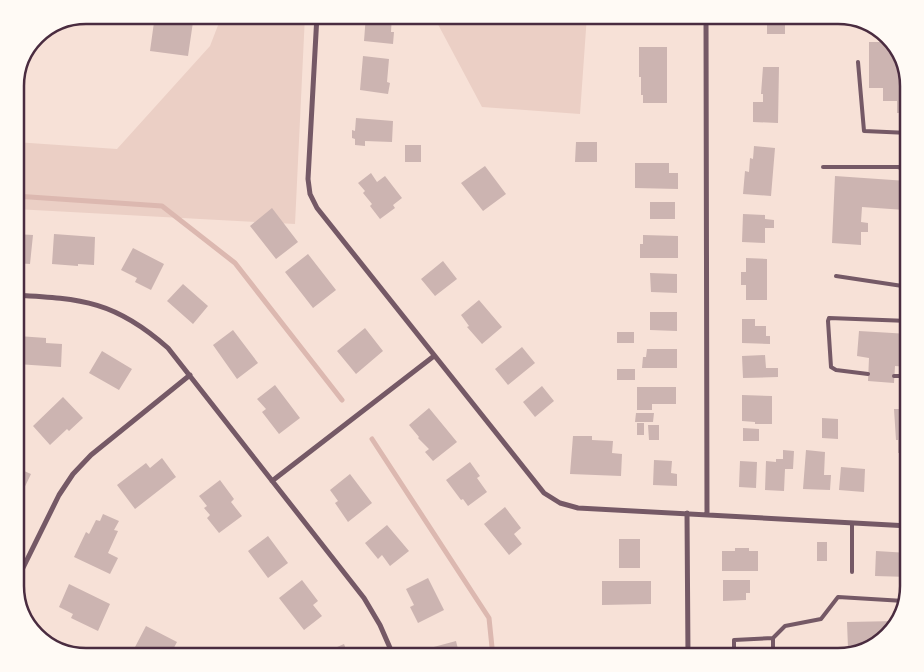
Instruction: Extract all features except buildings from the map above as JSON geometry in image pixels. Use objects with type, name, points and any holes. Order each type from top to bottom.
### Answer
[{"type":"street","points":[[317,24],[308,178],[310,194],[317,208],[544,493],[560,502],[578,508],[900,526]]},
{"type":"street","points":[[706,24],[707,514]]},
{"type":"street","points":[[24,296],[77,300],[102,306],[126,317],[148,331],[168,348],[364,598],[380,625],[390,648]]},
{"type":"street","points":[[272,481],[434,356]]},
{"type":"street","points":[[24,565],[58,495],[73,474],[91,455],[190,376]]},
{"type":"street","points":[[687,513],[688,648]]},
{"type":"lane","points":[[858,62],[864,131],[900,133]]},
{"type":"lane","points":[[823,167],[900,168]]},
{"type":"lane","points":[[836,276],[900,286]]},
{"type":"lane","points":[[868,374],[836,370],[830,364],[828,321],[830,318],[900,321]]},
{"type":"lane","points":[[894,376],[900,376]]},
{"type":"lane","points":[[852,524],[852,572]]},
{"type":"lane","points":[[734,648],[734,640],[773,638],[786,626],[822,619],[838,597],[898,601]]},
{"type":"lane","points":[[773,638],[773,648]]},
{"type":"shaded area","points":[[219,24],[305,24],[295,224],[24,209],[24,143],[117,149],[210,46]]},
{"type":"shaded area","points":[[438,24],[586,24],[580,114],[482,107]]},
{"type":"waterway","points":[[24,197],[162,206],[235,263],[342,400]]},
{"type":"waterway","points":[[372,439],[489,618],[492,648]]}]
